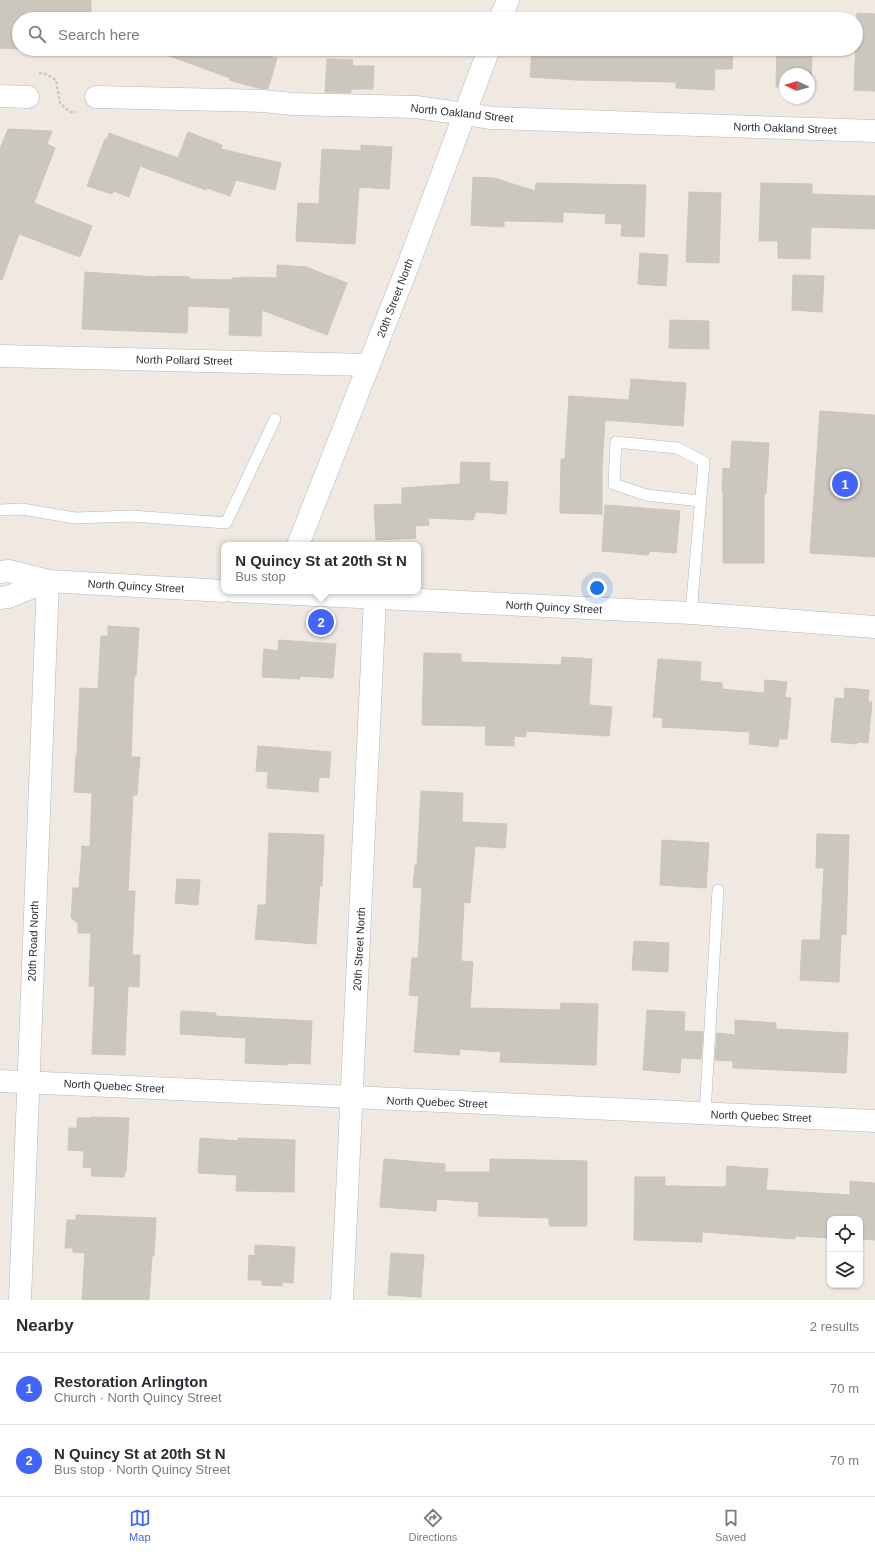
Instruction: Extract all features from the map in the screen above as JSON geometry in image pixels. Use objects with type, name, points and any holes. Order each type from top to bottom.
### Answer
[{"type":"street","points":[[503,12],[508,0]]},
{"type":"street","name":"20th Street North","points":[[299,542],[410,261],[486,56]]},
{"type":"street","points":[[0,97],[28,97]]},
{"type":"street","name":"North Oakland Street","points":[[96,97],[263,101],[292,104],[416,107],[492,118],[875,131]]},
{"type":"street","name":"North Pollard Street","points":[[0,356],[369,365]]},
{"type":"street","name":"North Quincy Street","points":[[0,572],[9,571],[48,581],[221,590]]},
{"type":"street","name":"North Quincy Street","points":[[0,598],[8,597],[48,581]]},
{"type":"street","name":"20th Road North","points":[[20,1300],[48,581]]},
{"type":"street","name":"North Quincy Street","points":[[313,594],[691,614],[875,627]]},
{"type":"street","name":"20th Street North","points":[[342,1300],[374,598]]},
{"type":"street","name":"North Quebec Street","points":[[0,1081],[28,1081],[352,1098],[875,1121]]},
{"type":"lane","points":[[0,510],[22,509],[75,518],[132,516],[226,524],[275,419]]},
{"type":"lane","points":[[691,614],[704,462],[677,448],[616,442],[614,484],[646,495],[700,501]]},
{"type":"lane","points":[[705,1114],[718,890]]},
{"type":"path","points":[[39,73],[46,74],[56,80],[60,102],[70,112],[81,113]]},
{"type":"building","points":[[0,0],[91,0],[91,12],[12,12],[12,49],[0,48]]},
{"type":"building","points":[[863,13],[875,14],[875,91],[854,90],[855,56],[863,56]]},
{"type":"building","points":[[170,56],[272,56],[272,58],[277,58],[268,89],[258,88],[229,80],[230,78]]},
{"type":"building","points":[[532,56],[733,56],[732,69],[715,69],[714,90],[676,88],[676,82],[576,80],[530,77]]},
{"type":"building","points":[[777,56],[812,56],[812,68],[779,68],[779,87],[776,87]]},
{"type":"building","points":[[327,59],[353,60],[352,66],[374,66],[373,89],[351,89],[351,93],[325,92]]},
{"type":"building","points":[[8,129],[52,131],[47,144],[55,148],[34,203],[92,226],[80,257],[19,234],[2,280],[0,279],[0,149]]},
{"type":"building","points":[[188,132],[222,145],[221,149],[281,163],[275,190],[236,180],[230,196],[207,188],[206,190],[140,166],[129,197],[114,191],[112,194],[87,186],[105,139],[107,140],[109,133],[178,158]]},
{"type":"building","points":[[361,145],[392,147],[389,189],[359,187],[355,244],[296,241],[298,203],[319,204],[322,149],[361,151]]},
{"type":"building","points":[[473,177],[494,178],[535,191],[536,183],[646,185],[644,237],[621,236],[622,224],[605,223],[606,214],[563,212],[563,222],[504,221],[504,227],[471,225]]},
{"type":"building","points":[[761,183],[812,184],[812,194],[875,196],[875,229],[811,227],[810,259],[778,258],[778,241],[759,241]]},
{"type":"building","points":[[689,192],[721,193],[719,263],[686,262]]},
{"type":"building","points":[[640,253],[668,255],[666,286],[638,284]]},
{"type":"building","points":[[277,265],[306,267],[347,283],[327,335],[262,310],[261,336],[229,335],[230,308],[188,306],[187,333],[82,329],[85,272],[157,277],[190,277],[189,279],[232,280],[232,278],[241,277],[277,278]]},
{"type":"building","points":[[793,275],[824,276],[822,312],[792,310]]},
{"type":"building","points":[[670,320],[709,321],[709,349],[669,348]]},
{"type":"building","points":[[631,379],[686,383],[683,426],[605,420],[602,469],[602,514],[560,513],[561,459],[565,459],[569,396],[629,400]]},
{"type":"building","points":[[820,411],[875,415],[875,557],[810,553]]},
{"type":"building","points":[[732,441],[769,443],[766,494],[764,494],[764,563],[723,563],[723,468],[730,469]]},
{"type":"building","points":[[461,462],[490,463],[489,481],[508,482],[506,514],[476,512],[473,520],[428,518],[429,525],[415,526],[416,538],[376,540],[374,505],[402,504],[402,488],[460,484]]},
{"type":"building","points":[[605,505],[680,511],[676,553],[650,551],[648,555],[602,551]]},
{"type":"building","points":[[108,626],[139,628],[136,676],[134,676],[131,757],[140,757],[137,795],[133,795],[128,891],[135,891],[132,955],[140,955],[139,987],[128,986],[125,1055],[92,1054],[95,986],[89,986],[91,933],[78,933],[78,923],[71,918],[73,888],[79,888],[82,846],[90,847],[92,793],[74,792],[80,688],[98,689],[101,636],[108,636]]},
{"type":"building","points":[[279,640],[336,644],[333,678],[300,676],[300,679],[262,677],[264,649],[278,651]]},
{"type":"building","points":[[424,653],[461,654],[461,662],[561,665],[562,657],[592,659],[589,705],[612,707],[609,736],[526,731],[526,737],[514,736],[514,746],[485,745],[486,726],[422,725]]},
{"type":"building","points":[[658,659],[701,662],[700,681],[722,683],[722,689],[764,693],[765,680],[787,682],[785,697],[791,698],[787,739],[779,739],[778,747],[749,744],[750,732],[662,727],[663,718],[653,717]]},
{"type":"building","points":[[845,688],[869,690],[868,702],[872,702],[868,743],[857,742],[857,744],[831,742],[835,698],[844,699]]},
{"type":"building","points":[[258,746],[331,752],[329,778],[319,777],[318,792],[267,788],[268,772],[256,771]]},
{"type":"building","points":[[421,791],[463,793],[462,822],[507,824],[505,848],[475,846],[470,903],[464,902],[461,961],[473,962],[470,1008],[560,1010],[561,1003],[598,1004],[596,1065],[500,1062],[501,1052],[460,1049],[459,1055],[414,1052],[419,996],[409,995],[412,958],[418,958],[422,888],[413,887],[415,865],[417,866]]},
{"type":"building","points":[[269,833],[324,835],[322,886],[320,885],[316,944],[255,939],[258,905],[266,905]]},
{"type":"building","points":[[817,834],[849,835],[846,935],[841,934],[839,982],[800,980],[802,940],[820,940],[824,868],[816,868]]},
{"type":"building","points":[[662,840],[709,843],[706,888],[660,885]]},
{"type":"building","points":[[177,879],[200,880],[198,905],[175,903]]},
{"type":"building","points":[[634,941],[669,943],[668,972],[632,970]]},
{"type":"building","points":[[647,1010],[685,1012],[684,1031],[703,1032],[701,1059],[681,1058],[680,1073],[643,1070]]},
{"type":"building","points":[[181,1011],[216,1013],[216,1016],[312,1021],[310,1064],[287,1063],[287,1065],[245,1063],[246,1038],[180,1034]]},
{"type":"building","points":[[735,1020],[776,1023],[776,1029],[848,1033],[846,1073],[733,1068],[733,1061],[715,1060],[717,1033],[735,1035]]},
{"type":"building","points":[[77,1118],[129,1118],[126,1171],[124,1177],[91,1176],[92,1168],[83,1167],[84,1151],[68,1150],[69,1128],[77,1128]]},
{"type":"building","points":[[200,1138],[238,1141],[238,1138],[295,1140],[294,1192],[236,1191],[237,1175],[198,1173]]},
{"type":"building","points":[[384,1159],[445,1164],[445,1172],[490,1172],[490,1159],[587,1161],[587,1226],[549,1226],[549,1218],[478,1216],[479,1202],[437,1199],[436,1211],[380,1207]]},
{"type":"building","points":[[727,1166],[768,1169],[766,1190],[850,1195],[850,1181],[875,1183],[875,1240],[863,1239],[863,1216],[827,1216],[827,1238],[795,1236],[795,1239],[702,1232],[702,1242],[634,1240],[635,1177],[665,1177],[665,1186],[726,1187]]},
{"type":"building","points":[[76,1215],[156,1218],[154,1256],[152,1256],[149,1300],[82,1300],[85,1253],[73,1252],[73,1248],[65,1248],[67,1220],[76,1220]]},
{"type":"building","points":[[255,1245],[295,1247],[293,1283],[282,1282],[282,1286],[262,1285],[262,1280],[248,1280],[249,1255],[255,1256]]},
{"type":"building","points":[[391,1253],[424,1255],[421,1297],[388,1295]]},
{"type":"place","name":"Restoration Arlington","points":[[845,484]]},
{"type":"place","name":"N Quincy St at 20th St N","points":[[321,622]]}]
